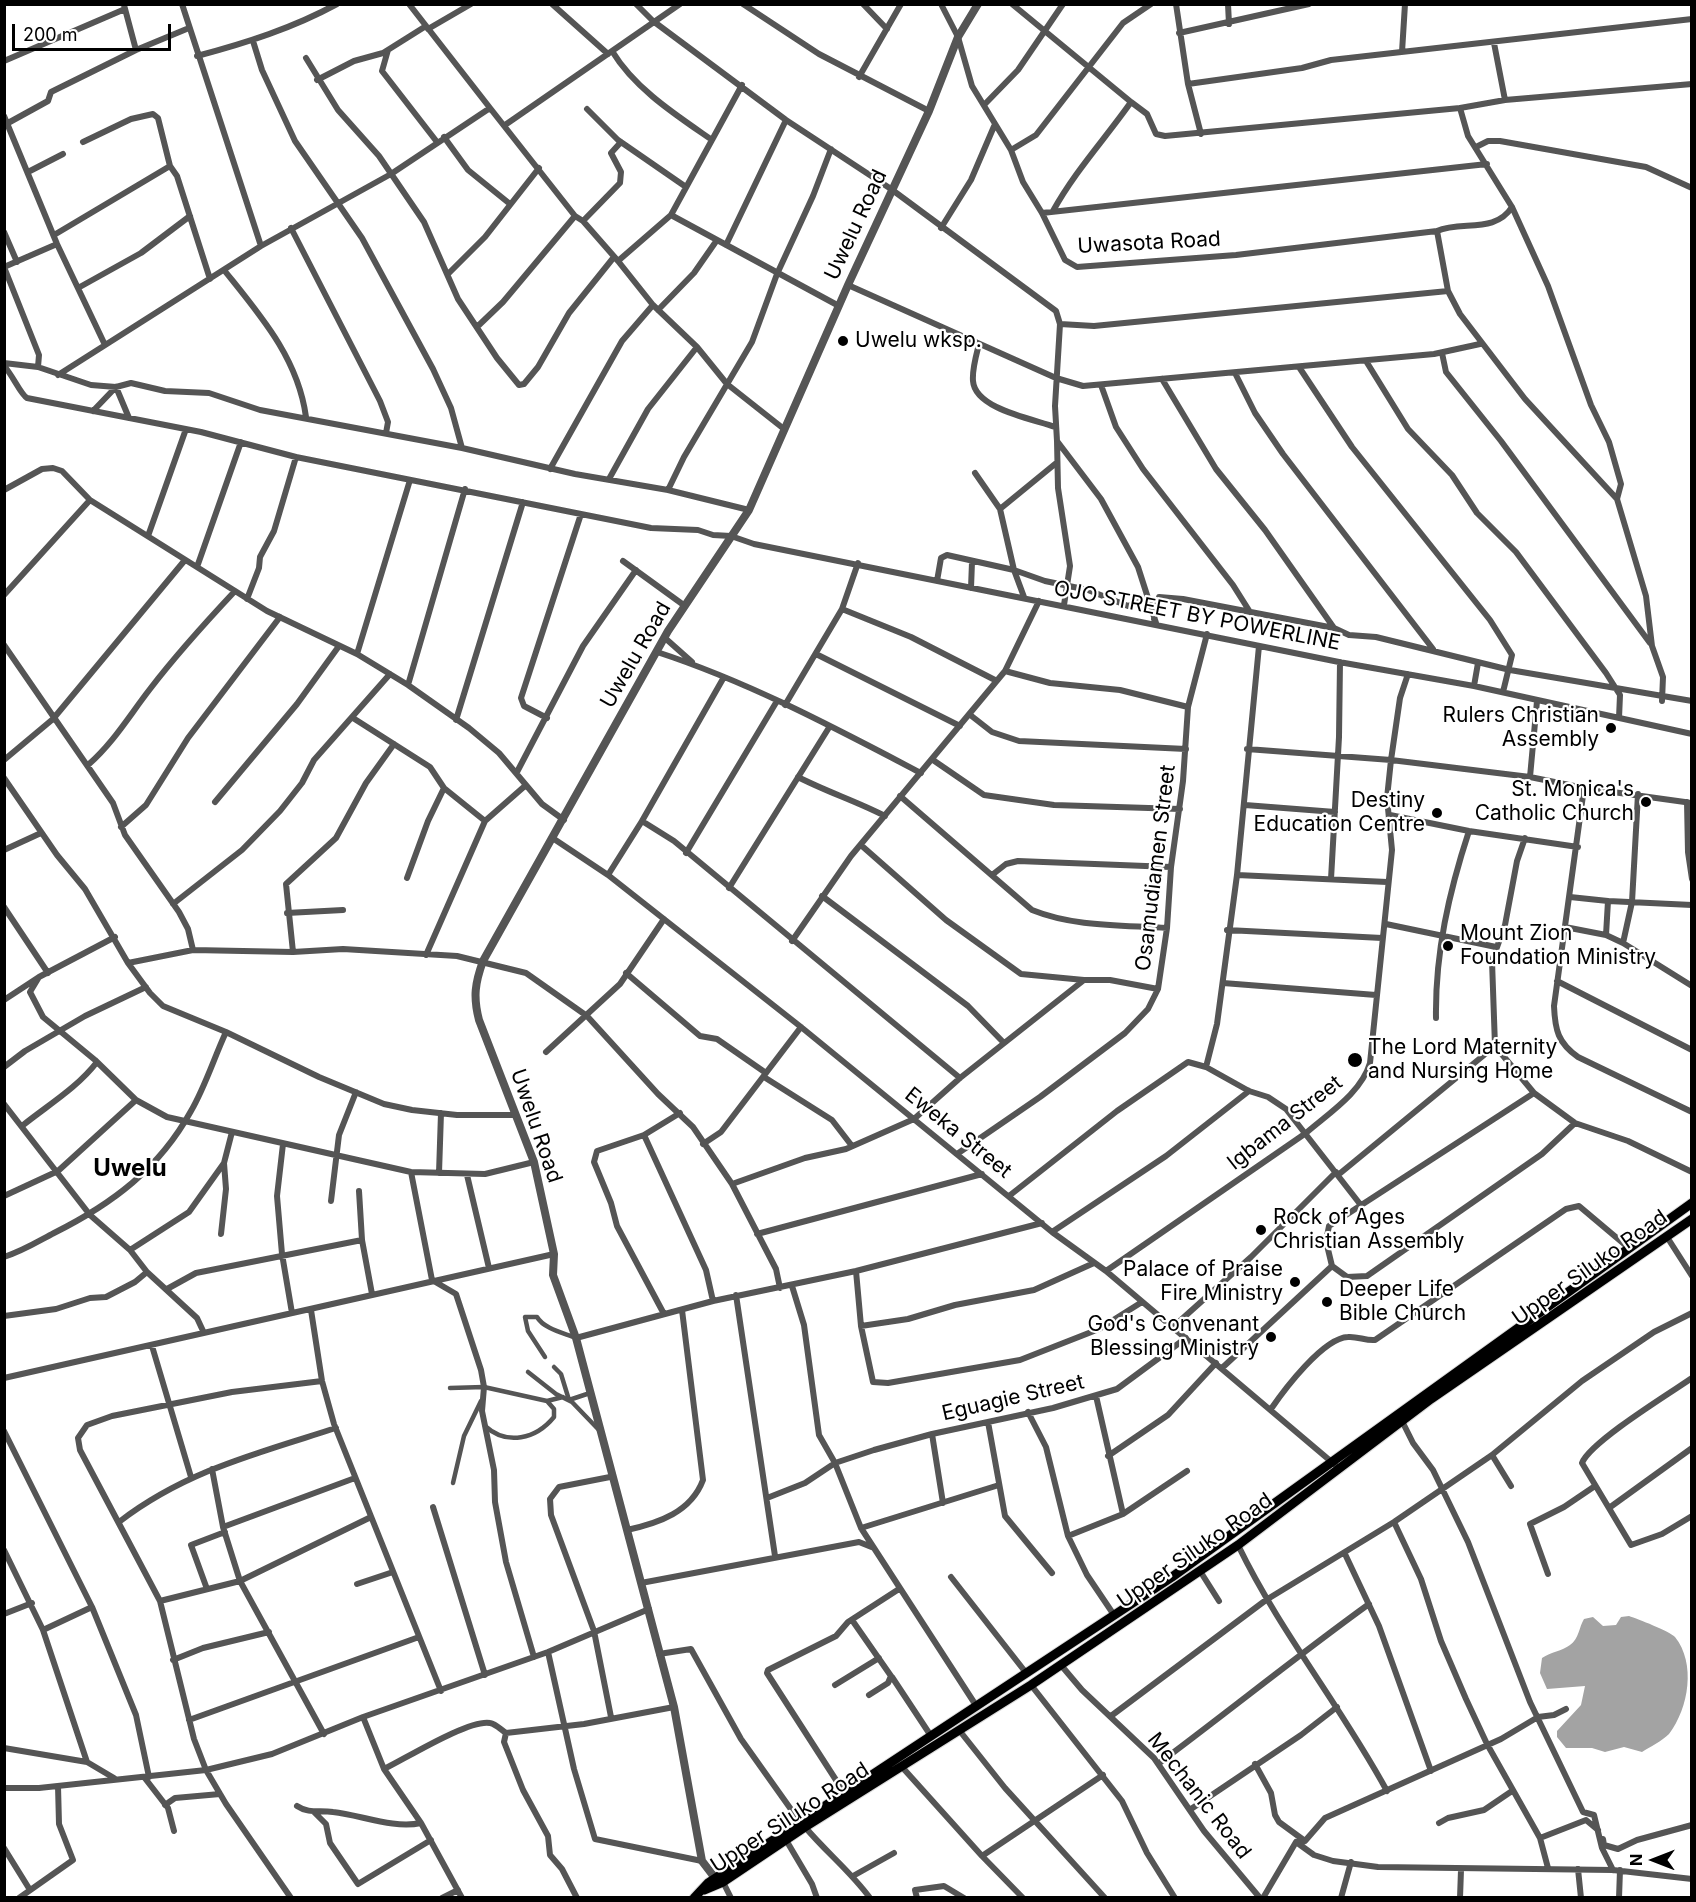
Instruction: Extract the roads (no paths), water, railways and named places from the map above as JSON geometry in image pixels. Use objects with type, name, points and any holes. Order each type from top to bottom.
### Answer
[{"type":"main road","name":"Upper Siluko Road","points":[[719,1880],[786,1840],[802,1825],[902,1767],[1031,1685],[1238,1545],[1410,1404],[1692,1203]]},
{"type":"main road","name":"Upper Siluko Road","points":[[694,1898],[931,1736],[1336,1466],[1692,1219]]},
{"type":"street","points":[[191,4],[183,5],[197,56],[261,246]]},
{"type":"street","points":[[197,56],[253,41],[307,21],[338,4]]},
{"type":"street","points":[[409,4],[575,216],[583,221],[656,308],[697,347],[727,384],[784,429]]},
{"type":"street","points":[[317,80],[341,66],[388,50],[471,4]]},
{"type":"street","points":[[552,4],[610,53],[655,98],[712,140]]},
{"type":"street","points":[[636,4],[653,21],[742,85],[786,120],[891,189],[941,228],[1053,308],[1060,324],[1056,378],[1055,464],[1070,566],[1064,605]]},
{"type":"street","points":[[505,124],[680,4]]},
{"type":"street","points":[[743,4],[859,77],[929,111]]},
{"type":"street","points":[[863,4],[888,29]]},
{"type":"street","points":[[859,77],[901,4]]},
{"type":"street","name":"Uwasota Road","points":[[941,4],[958,37],[972,86],[1011,150],[1023,182],[1042,213],[1065,260],[1077,267],[1236,255],[1437,231],[1445,227],[1495,222],[1507,215],[1512,207]]},
{"type":"street","name":"Uwelu Road","points":[[702,1861],[674,1707],[649,1609],[610,1477],[576,1338],[553,1275],[554,1254],[534,1162],[474,1000],[475,983],[483,962],[665,638],[749,510],[891,189],[929,111],[958,37],[978,4]]},
{"type":"street","points":[[1012,4],[1147,114],[1151,128],[1161,136],[1461,108],[1505,100],[1692,84]]},
{"type":"street","points":[[984,105],[1018,70],[1063,4]]},
{"type":"street","points":[[1011,150],[1036,135],[1088,65],[1123,23],[1151,4]]},
{"type":"street","points":[[1176,4],[1188,84],[1201,134]]},
{"type":"street","points":[[1228,4],[1229,24]]},
{"type":"street","points":[[1179,33],[1229,24],[1309,4]]},
{"type":"street","points":[[1402,52],[1405,4]]},
{"type":"street","points":[[4,61],[124,7],[136,50]]},
{"type":"street","points":[[1188,84],[1302,68],[1331,60],[1692,19]]},
{"type":"street","points":[[105,345],[57,244],[5,119],[48,101],[51,92],[136,50],[189,28]]},
{"type":"street","points":[[253,41],[262,70],[295,141],[362,238],[433,369],[451,408],[462,448]]},
{"type":"street","points":[[1494,43],[1505,100]]},
{"type":"street","points":[[388,50],[382,71],[437,142]]},
{"type":"street","points":[[306,58],[317,80],[338,110],[380,156],[424,222],[458,299],[497,358],[522,385],[538,367],[569,313],[616,259],[663,224],[671,215],[742,85]]},
{"type":"street","points":[[1053,211],[1070,179],[1105,140],[1131,102]]},
{"type":"street","points":[[58,375],[261,246],[391,174],[490,108]]},
{"type":"street","points":[[1461,108],[1468,136],[1512,207],[1548,286],[1591,405],[1609,442],[1621,484],[1617,499]]},
{"type":"street","points":[[587,109],[621,142],[686,187]]},
{"type":"street","points":[[83,142],[131,119],[153,114],[158,118],[170,166],[177,176],[210,279]]},
{"type":"street","points":[[726,245],[786,120]]},
{"type":"street","points":[[941,228],[970,180],[995,124]]},
{"type":"street","points":[[444,137],[468,170],[510,204]]},
{"type":"street","points":[[1476,147],[1488,141],[1500,141],[1646,167],[1692,188]]},
{"type":"street","points":[[583,221],[620,183],[621,172],[611,153],[621,142]]},
{"type":"street","points":[[668,490],[684,457],[757,333],[777,274],[813,196],[831,149]]},
{"type":"street","points":[[28,172],[63,154]]},
{"type":"street","points":[[1042,213],[1278,189],[1487,164]]},
{"type":"street","points":[[54,235],[170,166]]},
{"type":"street","points":[[448,274],[485,237],[539,168]]},
{"type":"street","points":[[671,215],[839,306]]},
{"type":"street","points":[[78,288],[141,253],[190,216]]},
{"type":"street","points":[[478,326],[503,303],[575,216]]},
{"type":"street","points":[[291,228],[380,400],[387,422],[386,433]]},
{"type":"street","points":[[1437,231],[1448,291],[1480,344],[1525,399],[1617,499],[1646,596],[1652,646],[1663,677],[1662,698]]},
{"type":"street","points":[[4,232],[17,262]]},
{"type":"street","points":[[550,469],[622,340],[694,273],[717,240]]},
{"type":"street","points":[[38,367],[39,355],[4,267],[57,244]]},
{"type":"street","points":[[224,270],[265,320],[285,352],[303,392],[306,417]]},
{"type":"street","points":[[848,285],[1056,378],[1083,386],[1442,353],[1480,344]]},
{"type":"street","points":[[1060,324],[1094,326],[1448,291]]},
{"type":"street","points":[[979,344],[973,381],[978,396],[992,406],[1055,427]]},
{"type":"street","points":[[609,479],[648,409],[697,347]]},
{"type":"street","points":[[1442,353],[1446,372],[1501,441],[1652,646]]},
{"type":"street","points":[[1366,360],[1408,429],[1452,475],[1477,513],[1516,552],[1606,673],[1620,695],[1619,718]]},
{"type":"street","points":[[4,364],[38,367],[91,385],[116,387],[131,383],[165,392],[209,393],[260,410],[462,448],[550,469],[668,490],[749,510]]},
{"type":"street","points":[[4,364],[16,379],[22,396],[27,398],[186,429],[296,457],[410,480],[465,489],[651,528],[698,530],[713,535],[731,536],[754,544],[1039,601]]},
{"type":"street","points":[[1299,367],[1359,456],[1490,620],[1512,655],[1503,692]]},
{"type":"street","points":[[1234,373],[1255,413],[1283,454],[1433,650]]},
{"type":"street","points":[[1162,379],[1216,469],[1265,530],[1334,628]]},
{"type":"street","points":[[1101,385],[1116,427],[1143,469],[1233,585],[1250,612]]},
{"type":"street","points":[[93,411],[116,387]]},
{"type":"street","points":[[116,387],[129,418]]},
{"type":"street","points":[[148,536],[186,429]]},
{"type":"street","points":[[1057,441],[1101,499],[1138,567],[1146,599],[1155,621]]},
{"type":"street","points":[[197,567],[241,442]]},
{"type":"street","points":[[247,599],[259,568],[260,556],[274,531],[296,457]]},
{"type":"street","points":[[1000,509],[1055,464]]},
{"type":"street","points":[[4,490],[42,469],[53,468],[62,471],[90,500],[247,599],[357,654],[408,685],[499,753],[542,804],[564,820]]},
{"type":"street","points":[[975,472],[1000,509],[1014,570],[1024,597]]},
{"type":"street","points":[[357,654],[410,480]]},
{"type":"street","points":[[408,685],[465,489]]},
{"type":"street","points":[[4,595],[90,500]]},
{"type":"street","points":[[456,720],[523,502]]},
{"type":"street","points":[[547,718],[524,706],[521,698],[581,514]]},
{"type":"street","points":[[937,581],[943,555],[1014,570],[1045,581],[1067,584],[1109,596],[1128,606],[1146,599]]},
{"type":"street","points":[[4,760],[53,719],[185,560]]},
{"type":"street","points":[[623,561],[685,606]]},
{"type":"street","points":[[971,588],[972,562]]},
{"type":"street","points":[[785,705],[842,609],[858,563]]},
{"type":"street","points":[[516,772],[547,718],[583,646],[636,570]]},
{"type":"street","points":[[88,765],[122,730],[148,691],[193,636],[235,591]]},
{"type":"street","points":[[1155,621],[1156,601],[1162,596],[1334,628],[1349,635],[1376,637],[1510,670],[1615,690],[1692,701]]},
{"type":"street","name":"OJO STREET BY POWERLINE","points":[[792,941],[851,856],[862,846],[900,796],[933,760],[995,680],[1005,671],[1039,601],[1126,618],[1155,621],[1258,646],[1474,686],[1692,734]]},
{"type":"street","points":[[1126,618],[1128,606]]},
{"type":"street","points":[[842,609],[912,637],[995,680]]},
{"type":"street","points":[[121,827],[146,805],[188,738],[280,617]]},
{"type":"street","name":"Osamudiamen Street","points":[[957,1154],[1040,1097],[1125,1033],[1148,1009],[1158,989],[1167,928],[1171,867],[1180,809],[1188,707],[1207,634]]},
{"type":"street","points":[[665,638],[695,665]]},
{"type":"street","points":[[4,645],[113,803],[121,827],[188,929],[193,950]]},
{"type":"street","points":[[215,802],[297,704],[339,646]]},
{"type":"street","points":[[1206,1067],[1223,983],[1227,930],[1245,805],[1247,749],[1258,646]]},
{"type":"street","points":[[657,652],[695,665],[777,701],[921,773]]},
{"type":"street","points":[[816,654],[960,726]]},
{"type":"street","points":[[1331,879],[1338,755],[1340,662]]},
{"type":"street","points":[[1474,686],[1478,663]]},
{"type":"street","points":[[1005,671],[1050,682],[1120,690],[1188,707]]},
{"type":"street","points":[[173,904],[242,850],[280,810],[302,783],[314,760],[390,674]]},
{"type":"street","name":"Igbama Street","points":[[1106,1271],[1306,1133],[1334,1109],[1366,1076],[1370,1063],[1382,938],[1386,924],[1387,882],[1392,850],[1387,798],[1400,698],[1408,674]]},
{"type":"street","points":[[608,875],[642,821],[724,677]]},
{"type":"street","points":[[686,853],[777,701]]},
{"type":"street","points":[[1530,777],[1537,701]]},
{"type":"street","points":[[969,714],[992,732],[1019,741],[1186,749]]},
{"type":"street","points":[[353,718],[430,767],[444,788],[485,821]]},
{"type":"street","points":[[729,888],[830,726]]},
{"type":"street","points":[[293,952],[287,914],[286,884],[336,838],[366,783],[394,744]]},
{"type":"street","points":[[1247,749],[1391,760],[1530,777],[1584,788],[1689,802],[1688,852],[1692,879]]},
{"type":"street","points":[[933,760],[984,795],[1054,805],[1180,809]]},
{"type":"street","points":[[798,777],[837,797],[855,800],[885,816]]},
{"type":"street","points":[[4,778],[41,833],[85,889],[115,937],[128,963],[163,1006],[384,1104],[441,1113],[515,1114]]},
{"type":"street","points":[[426,955],[485,821],[526,785]]},
{"type":"street","points":[[407,878],[428,822],[444,788]]},
{"type":"street","points":[[1584,788],[1578,847],[1557,981],[1555,1025],[1560,1042],[1566,1048],[1692,1112]]},
{"type":"street","points":[[1623,943],[1632,902],[1638,794]]},
{"type":"street","points":[[900,796],[1032,910],[1052,918],[1167,928]]},
{"type":"street","points":[[1245,805],[1335,812]]},
{"type":"street","points":[[1390,815],[1469,831],[1578,847]]},
{"type":"street","points":[[642,821],[654,826],[960,1078]]},
{"type":"street","points":[[1436,1018],[1441,934],[1455,874],[1469,831]]},
{"type":"street","points":[[4,850],[41,833]]},
{"type":"street","points":[[1525,838],[1517,861],[1505,925],[1492,961],[1491,997],[1495,1046],[1534,1093],[1575,1123],[1628,1141],[1692,1172]]},
{"type":"street","name":"Eweka Street","points":[[554,839],[608,875],[801,1027],[1052,1232],[1106,1271],[1336,1466]]},
{"type":"street","points":[[862,846],[946,920],[1021,974],[1110,980],[1158,989]]},
{"type":"street","points":[[992,875],[1006,864],[1018,861],[1171,867]]},
{"type":"street","points":[[1236,875],[1387,882]]},
{"type":"street","points":[[822,896],[968,1006],[1004,1043]]},
{"type":"street","points":[[1570,897],[1692,905]]},
{"type":"street","points":[[1606,935],[1608,901]]},
{"type":"street","points":[[4,907],[48,973]]},
{"type":"street","points":[[287,914],[343,910]]},
{"type":"street","points":[[546,1052],[620,984],[664,919]]},
{"type":"street","points":[[1386,924],[1496,947]]},
{"type":"street","points":[[1565,927],[1606,935],[1692,986]]},
{"type":"street","points":[[1227,930],[1382,938]]},
{"type":"street","points":[[4,1000],[39,977],[115,937]]},
{"type":"street","points":[[128,963],[193,950],[293,952],[343,949],[457,956],[526,973],[587,1016],[658,1094],[680,1113],[732,1184],[776,1269],[780,1288]]},
{"type":"street","points":[[626,973],[700,1036],[717,1039],[832,1120],[852,1146]]},
{"type":"street","points":[[30,992],[39,977]]},
{"type":"street","points":[[732,1184],[805,1158],[852,1146],[914,1119],[960,1078],[1084,980]]},
{"type":"street","points":[[1557,981],[1692,1050]]},
{"type":"street","points":[[1223,983],[1376,995]]},
{"type":"street","points":[[4,1067],[25,1051],[103,1006],[146,987]]},
{"type":"street","points":[[20,989],[30,992],[38,1010],[136,1100],[168,1117],[335,1157],[411,1172],[467,1175],[501,1172],[534,1162]]},
{"type":"street","points":[[703,1144],[721,1132],[801,1027]]},
{"type":"street","points":[[4,1257],[20,1252],[90,1215],[121,1194],[152,1164],[185,1121],[226,1032]]},
{"type":"street","points":[[1173,1327],[1251,1257],[1337,1174],[1495,1046]]},
{"type":"street","points":[[22,1126],[47,1105],[72,1089],[97,1062]]},
{"type":"street","points":[[1009,1196],[1182,1064],[1188,1062],[1206,1067],[1249,1090],[1268,1097],[1286,1109],[1360,1204]]},
{"type":"street","points":[[1052,1232],[1132,1181],[1249,1090]]},
{"type":"street","points":[[331,1201],[339,1135],[356,1092]]},
{"type":"street","points":[[1534,1093],[1360,1204],[1326,1231],[1332,1266],[1347,1277],[1367,1276],[1542,1154],[1575,1123]]},
{"type":"street","points":[[4,1196],[58,1171],[136,1100]]},
{"type":"street","points":[[4,1104],[90,1215],[130,1250],[147,1272],[197,1318],[204,1333]]},
{"type":"street","points":[[439,1173],[441,1113]]},
{"type":"street","points":[[664,1314],[617,1226],[611,1203],[594,1162],[597,1151],[644,1135],[680,1113]]},
{"type":"street","points":[[221,1234],[226,1189],[224,1163],[232,1132]]},
{"type":"street","points":[[644,1135],[706,1270],[713,1301]]},
{"type":"street","points":[[283,1144],[277,1196],[282,1254],[292,1313]]},
{"type":"street","points":[[130,1250],[189,1212],[224,1163]]},
{"type":"street","points":[[411,1172],[432,1280],[456,1294],[466,1318],[484,1387],[482,1401],[485,1426],[506,1562],[534,1657]]},
{"type":"street","points":[[757,1234],[982,1174]]},
{"type":"street","points":[[467,1175],[489,1269]]},
{"type":"street","points":[[359,1191],[362,1240],[372,1294]]},
{"type":"street","points":[[1271,1410],[1308,1363],[1336,1341],[1348,1337],[1364,1341],[1375,1340],[1566,1209],[1579,1206],[1630,1249]]},
{"type":"street","points":[[545,1357],[528,1331],[525,1317],[537,1317],[540,1322],[556,1331],[565,1331],[576,1338],[713,1301],[856,1271],[1042,1223]]},
{"type":"street","points":[[1666,1237],[1692,1276]]},
{"type":"street","points":[[167,1289],[196,1273],[282,1254],[362,1240]]},
{"type":"street","points":[[4,1378],[554,1254]]},
{"type":"street","points":[[861,1326],[908,1319],[955,1305],[1034,1290],[1094,1263]]},
{"type":"street","points":[[1222,1368],[1332,1266]]},
{"type":"street","points":[[856,1271],[861,1326],[873,1382],[888,1383],[1020,1360],[1099,1329],[1142,1302]]},
{"type":"street","points":[[4,1316],[56,1309],[90,1298],[106,1297],[147,1272]]},
{"type":"street","points":[[792,1286],[804,1325],[819,1435],[835,1463],[861,1528],[898,1589],[977,1707]]},
{"type":"street","points":[[736,1296],[775,1556]]},
{"type":"street","points":[[311,1310],[322,1381],[336,1428],[441,1690]]},
{"type":"street","points":[[627,1530],[652,1525],[682,1509],[697,1496],[703,1480],[682,1310]]},
{"type":"street","points":[[1111,1716],[1266,1600],[1395,1522],[1492,1455],[1582,1381],[1654,1332],[1692,1313]]},
{"type":"street","name":"Eguagie Street","points":[[767,1498],[805,1483],[835,1463],[932,1434],[1096,1396],[1117,1389],[1186,1338]]},
{"type":"street","points":[[152,1346],[191,1477]]},
{"type":"street","points":[[1108,1456],[1168,1415],[1215,1363]]},
{"type":"street","points":[[554,1367],[561,1374],[569,1400]]},
{"type":"street","points":[[528,1372],[569,1400],[598,1429]]},
{"type":"street","points":[[1692,1378],[1587,1454],[1582,1463],[1627,1542],[1635,1546],[1662,1534],[1692,1516]]},
{"type":"street","points":[[291,1898],[206,1770],[189,1720],[160,1601],[80,1450],[78,1438],[87,1425],[112,1416],[232,1392],[322,1381]]},
{"type":"street","points":[[450,1388],[484,1387],[547,1401],[563,1397]]},
{"type":"street","points":[[569,1400],[590,1393]]},
{"type":"street","points":[[1096,1396],[1123,1514]]},
{"type":"street","points":[[453,1483],[464,1436],[482,1401]]},
{"type":"street","points":[[485,1426],[495,1435],[510,1440],[544,1429],[554,1417],[554,1409],[547,1401]]},
{"type":"street","points":[[1028,1412],[1046,1447],[1068,1536],[1088,1575],[1114,1615]]},
{"type":"street","points":[[1402,1421],[1443,1489],[1468,1542],[1538,1717],[1583,1812],[1594,1815],[1602,1848],[1617,1870],[1619,1898]]},
{"type":"street","points":[[988,1422],[1005,1516],[1052,1573]]},
{"type":"street","points":[[119,1522],[141,1506],[191,1477],[336,1428]]},
{"type":"street","points":[[4,1431],[92,1607],[136,1715],[147,1777],[165,1805],[174,1831]]},
{"type":"street","points":[[932,1434],[944,1503]]},
{"type":"street","points":[[1609,1508],[1692,1448]]},
{"type":"street","points":[[1492,1455],[1511,1486]]},
{"type":"street","points":[[212,1469],[224,1529],[240,1581],[324,1734]]},
{"type":"street","points":[[1068,1536],[1123,1514],[1187,1471]]},
{"type":"street","points":[[610,1477],[559,1487],[550,1499],[551,1515],[594,1631],[611,1718]]},
{"type":"street","points":[[207,1589],[192,1545],[224,1529],[355,1478]]},
{"type":"street","points":[[861,1528],[999,1485]]},
{"type":"street","points":[[1548,1574],[1530,1524],[1564,1507],[1595,1486]]},
{"type":"street","points":[[434,1507],[485,1675]]},
{"type":"street","points":[[160,1601],[240,1581],[371,1517]]},
{"type":"street","points":[[1395,1522],[1421,1579],[1445,1651],[1487,1744],[1540,1838],[1551,1868]]},
{"type":"street","points":[[641,1583],[859,1542],[873,1548]]},
{"type":"street","points":[[1238,1545],[1266,1600],[1359,1739],[1387,1791]]},
{"type":"street","points":[[4,1550],[32,1603],[43,1630],[87,1762]]},
{"type":"street","points":[[1345,1554],[1369,1604],[1431,1771]]},
{"type":"street","points":[[1200,1571],[1219,1601]]},
{"type":"street","points":[[357,1584],[393,1572]]},
{"type":"street","points":[[951,1577],[1026,1674]]},
{"type":"street","points":[[845,1794],[767,1673],[787,1660],[836,1636],[852,1620],[898,1589]]},
{"type":"street","points":[[4,1614],[32,1603]]},
{"type":"street","points":[[1158,1764],[1242,1702],[1301,1653],[1369,1604]]},
{"type":"street","points":[[43,1630],[92,1607]]},
{"type":"street","points":[[4,1788],[58,1786],[206,1770],[272,1754],[363,1717],[548,1652],[649,1609]]},
{"type":"street","points":[[852,1620],[931,1736]]},
{"type":"street","points":[[173,1660],[203,1648],[269,1632]]},
{"type":"street","points":[[189,1720],[419,1636]]},
{"type":"street","name":"Upper Siluko Road","points":[[659,1654],[691,1649],[741,1739],[802,1825]]},
{"type":"street","points":[[548,1652],[574,1769],[595,1839],[702,1861],[731,1898]]},
{"type":"street","points":[[835,1685],[879,1658]]},
{"type":"street","name":"Mechanic Road","points":[[1060,1664],[1082,1690],[1158,1764],[1204,1831],[1262,1898]]},
{"type":"street","points":[[869,1695],[888,1683],[891,1676]]},
{"type":"street","points":[[1031,1685],[1074,1743],[1103,1775],[1122,1801],[1147,1853],[1175,1898]]},
{"type":"street","points":[[384,1769],[446,1736],[479,1724],[494,1724],[506,1733],[566,1726],[674,1707]]},
{"type":"street","points":[[1191,1809],[1337,1707]]},
{"type":"street","points":[[1296,1842],[1305,1841],[1325,1818],[1510,1735],[1538,1717],[1554,1715],[1566,1709]]},
{"type":"street","points":[[363,1717],[384,1769],[421,1822],[462,1898]]},
{"type":"street","points":[[959,1730],[1105,1898]]},
{"type":"street","points":[[506,1733],[504,1742],[523,1790],[548,1836],[550,1855],[562,1869],[577,1898]]},
{"type":"street","points":[[4,1748],[87,1762],[115,1779]]},
{"type":"street","points":[[1255,1764],[1271,1792],[1275,1815],[1279,1822],[1305,1841]]},
{"type":"street","points":[[902,1767],[982,1857],[1023,1898]]},
{"type":"street","points":[[982,1857],[1103,1775]]},
{"type":"street","points":[[19,1898],[72,1860],[59,1824],[58,1786]]},
{"type":"street","points":[[1440,1823],[1448,1818],[1484,1810],[1512,1791]]},
{"type":"street","points":[[165,1805],[175,1797],[220,1794]]},
{"type":"street","points":[[297,1806],[314,1812],[330,1811],[374,1820],[421,1822]]},
{"type":"street","points":[[314,1812],[326,1824],[330,1843],[358,1884],[431,1840]]},
{"type":"street","points":[[1540,1838],[1586,1820],[1597,1829],[1604,1845],[1613,1849],[1692,1825]]},
{"type":"street","points":[[802,1825],[838,1865],[854,1876],[870,1898]]},
{"type":"street","points":[[786,1840],[812,1884],[817,1898]]},
{"type":"street","points":[[1262,1898],[1296,1842]]},
{"type":"street","points":[[1296,1842],[1314,1855],[1333,1861],[1378,1867],[1461,1870],[1478,1867],[1617,1870],[1692,1879]]},
{"type":"street","points":[[4,1848],[30,1890]]},
{"type":"street","points":[[854,1876],[894,1853]]},
{"type":"street","points":[[1341,1898],[1351,1862]]},
{"type":"street","points":[[1578,1869],[1581,1898]]},
{"type":"street","points":[[1460,1898],[1461,1870]]},
{"type":"street","points":[[918,1898],[915,1890],[944,1886],[964,1898]]},
{"type":"street","points":[[442,1898],[458,1890]]},
{"type":"place","name":"Uwelu wksp.","points":[[843,341]]},
{"type":"place","name":"Rulers Christian Assembly","points":[[1611,728]]},
{"type":"place","name":"St. Monica's Catholic Church","points":[[1646,802]]},
{"type":"place","name":"Destiny Education Centre","points":[[1437,813]]},
{"type":"place","name":"Mount Zion Foundation Ministry","points":[[1448,946]]},
{"type":"place","name":"The Lord Maternity and Nursing Home","points":[[1355,1060]]},
{"type":"place","name":"Rock of Ages Christian Assembly","points":[[1261,1230]]},
{"type":"place","name":"Palace of Praise Fire Ministry","points":[[1295,1282]]},
{"type":"place","name":"Deeper Life Bible Church","points":[[1327,1302]]},
{"type":"place","name":"God's Convenant Blessing Ministry","points":[[1271,1337]]},
{"type":"district","name":"Uwelu","points":[[130,1169]]}]
